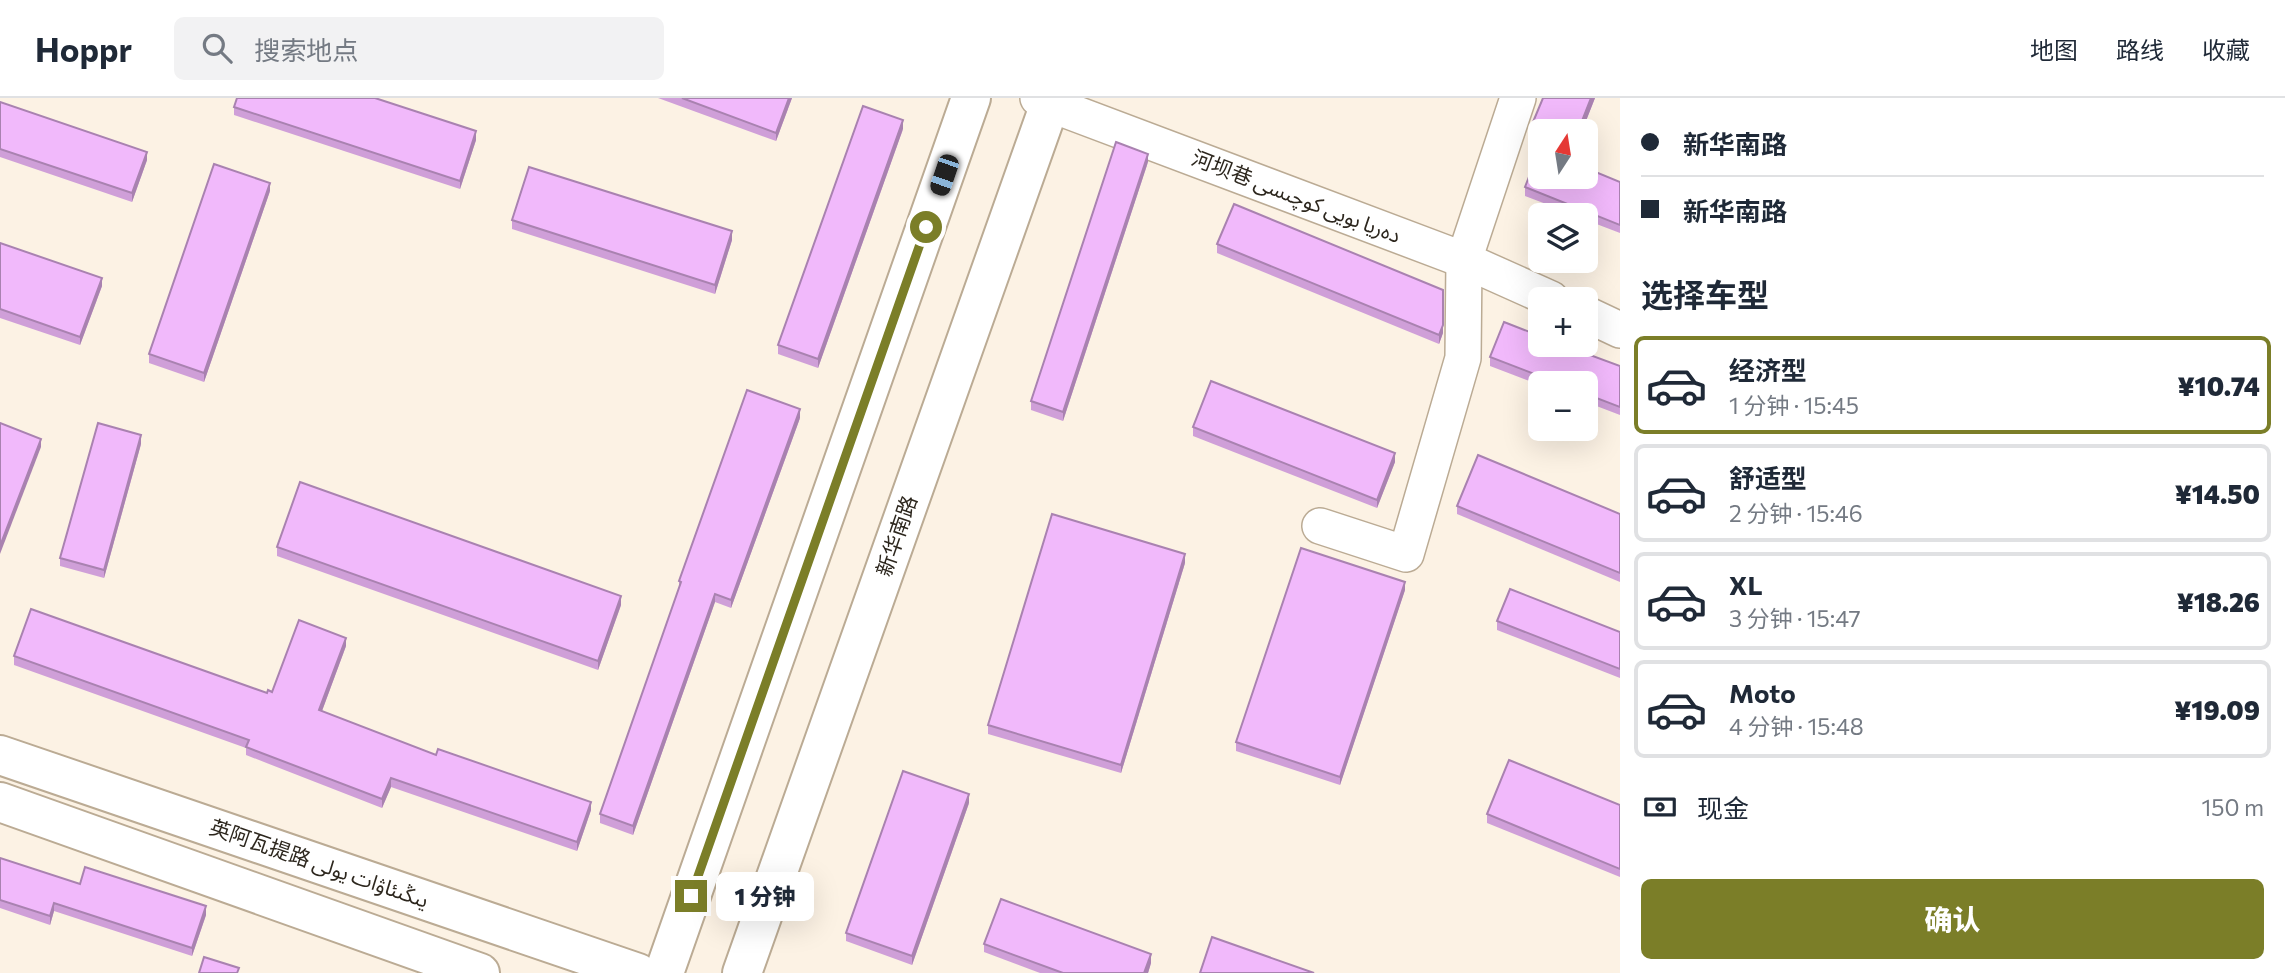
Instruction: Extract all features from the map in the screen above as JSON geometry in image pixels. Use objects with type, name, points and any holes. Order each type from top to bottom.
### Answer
[{"type":"main road","points":[[663,973],[971,98]]},
{"type":"main road","name":"新华南路","points":[[743,973],[1047,100]]},
{"type":"main road","name":"英阿瓦提路 يىڭىئاۋات يولى","points":[[0,755],[638,973]]},
{"type":"main road","points":[[0,802],[480,973]]},
{"type":"street","points":[[1320,526],[1406,554],[1463,358],[1464,260],[1518,98]]},
{"type":"street","name":"河坝巷 دەريا بويى كوچىسى","points":[[1047,100],[1464,260],[1528,289]]},
{"type":"street","points":[[1598,320],[1620,330]]},
{"type":"building","points":[[237,98],[375,98],[476,131],[460,181],[234,107]]},
{"type":"building","points":[[682,98],[789,98],[776,133]]},
{"type":"building","points":[[1543,98],[1591,98],[1583,119],[1534,119]]},
{"type":"building","points":[[0,102],[147,152],[132,193],[0,149]]},
{"type":"building","points":[[863,106],[903,120],[818,359],[778,345]]},
{"type":"building","points":[[1116,142],[1148,154],[1063,412],[1031,401]]},
{"type":"building","points":[[214,164],[270,183],[204,373],[149,354]]},
{"type":"building","points":[[529,167],[732,231],[715,285],[512,220]]},
{"type":"building","points":[[1598,173],[1620,182],[1620,225],[1598,216],[1598,203],[1565,203],[1530,189],[1598,189]]},
{"type":"building","points":[[1234,204],[1443,290],[1443,325],[1439,335],[1217,244]]},
{"type":"building","points":[[0,243],[102,278],[80,337],[0,309]]},
{"type":"building","points":[[1504,322],[1528,331],[1528,357],[1596,357],[1620,366],[1620,407],[1598,399],[1598,371],[1528,372],[1490,357]]},
{"type":"building","points":[[1211,381],[1395,453],[1377,500],[1193,427]]},
{"type":"building","points":[[747,390],[800,409],[731,600],[715,594],[633,826],[600,814]]},
{"type":"building","points":[[0,423],[41,439],[0,546]]},
{"type":"building","points":[[98,423],[141,435],[104,570],[60,558]]},
{"type":"building","points":[[1478,455],[1620,514],[1620,573],[1457,506]]},
{"type":"building","points":[[300,482],[621,596],[598,661],[277,547]]},
{"type":"building","points":[[1052,514],[1185,554],[1121,765],[988,725]]},
{"type":"building","points":[[1301,548],[1405,582],[1340,777],[1236,742]]},
{"type":"building","points":[[1510,589],[1620,632],[1620,669],[1497,621]]},
{"type":"building","points":[[31,609],[267,693],[268,690],[272,692],[299,620],[346,638],[319,710],[436,755],[438,749],[591,802],[577,842],[391,778],[382,799],[246,747],[249,740],[14,656]]},
{"type":"building","points":[[1509,760],[1620,805],[1620,869],[1487,814]]},
{"type":"building","points":[[903,771],[969,794],[912,956],[846,933]]},
{"type":"building","points":[[0,858],[80,884],[85,867],[206,906],[192,948],[54,903],[50,916],[0,900]]},
{"type":"building","points":[[1001,899],[1151,954],[1144,973],[1063,973],[984,944]]},
{"type":"building","points":[[1212,937],[1314,973],[1200,973]]},
{"type":"building","points":[[204,957],[239,968],[237,973],[199,973]]},
{"type":"route","points":[[691,896],[926,227]]}]
